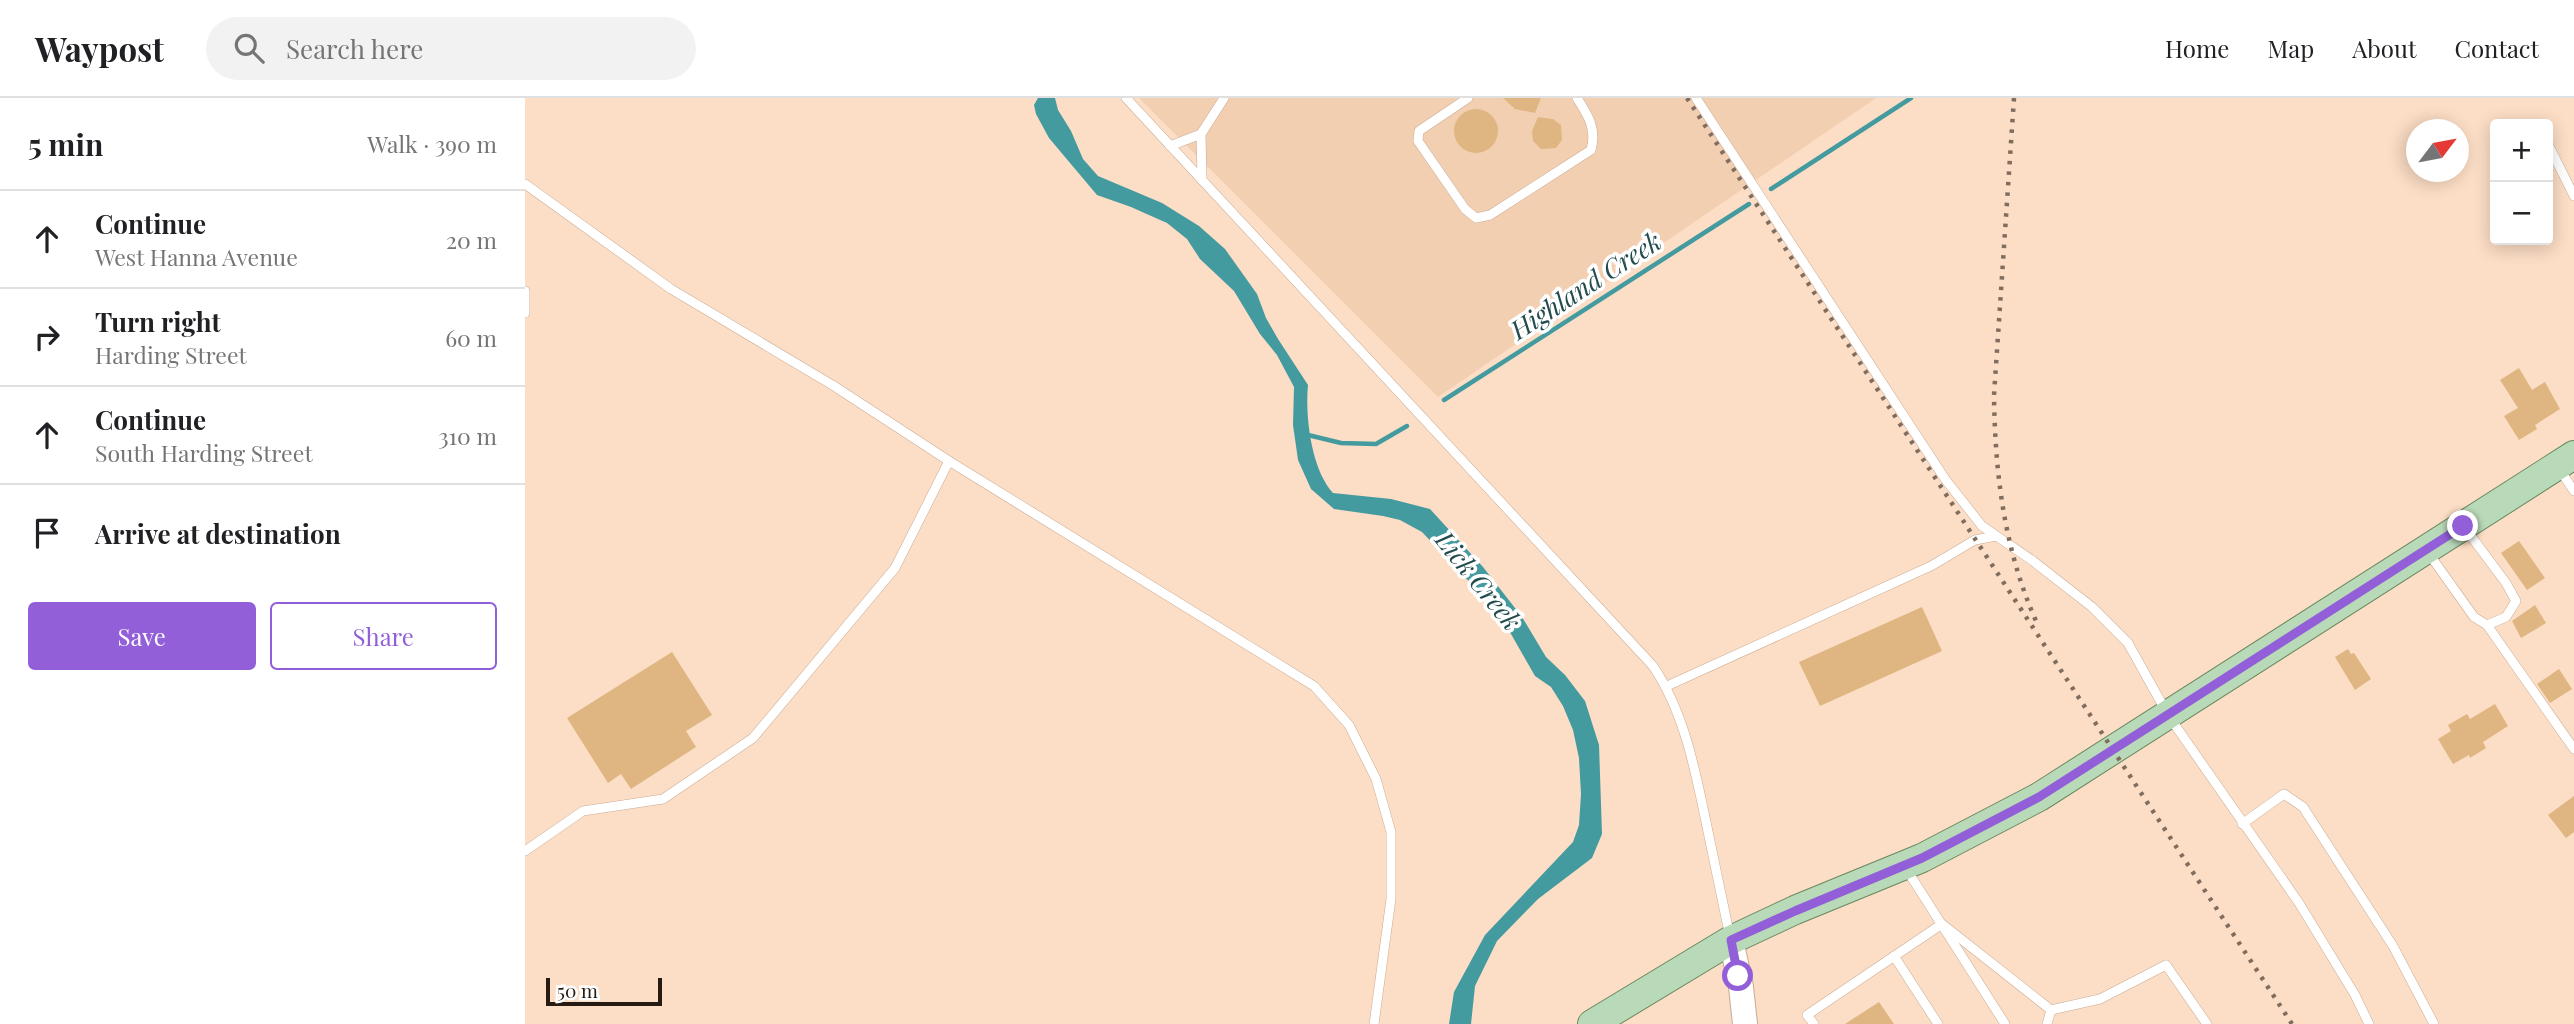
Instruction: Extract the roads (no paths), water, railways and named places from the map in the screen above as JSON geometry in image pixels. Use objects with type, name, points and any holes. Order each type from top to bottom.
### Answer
[{"type":"main road","points":[[1592,1024],[1731,940],[1904,866],[2039,797],[2566,461]]},
{"type":"main road","points":[[1731,940],[1741,987],[1745,1024]]},
{"type":"lane","points":[[1126,98],[1134,103],[1170,146],[1653,666],[1667,687],[1683,729],[1731,940]]},
{"type":"lane","points":[[1202,180],[1201,134],[1224,98]]},
{"type":"lane","points":[[1468,98],[1419,131],[1418,141],[1465,209],[1476,218],[1490,215],[1591,149],[1595,136],[1587,113],[1577,98]]},
{"type":"lane","points":[[1696,98],[1945,480],[1982,526],[2092,607],[2128,643],[2168,715],[2299,903],[2355,995],[2369,1024]]},
{"type":"lane","points":[[1170,146],[1201,134]]},
{"type":"lane","points":[[2553,154],[2574,196]]},
{"type":"lane","points":[[525,184],[671,289],[834,386],[949,461],[1314,686],[1349,724],[1376,779],[1391,832],[1391,899],[1374,1024]]},
{"type":"lane","points":[[525,291],[525,313]]},
{"type":"lane","points":[[525,851],[583,811],[663,799],[753,738],[895,568],[949,461]]},
{"type":"lane","points":[[2566,461],[2574,491]]},
{"type":"lane","points":[[2463,526],[2506,583],[2516,601],[2506,617],[2487,625]]},
{"type":"lane","points":[[1667,687],[1931,566],[1975,540],[1996,536]]},
{"type":"lane","points":[[2426,550],[2474,617],[2487,625],[2574,749]]},
{"type":"lane","points":[[2242,824],[2284,794],[2303,807],[2393,946],[2434,1024]]},
{"type":"lane","points":[[1904,866],[2005,1024]]},
{"type":"lane","points":[[1814,1024],[1807,1015],[1942,924]]},
{"type":"lane","points":[[1942,924],[2051,1010]]},
{"type":"lane","points":[[1894,956],[1938,1024]]},
{"type":"lane","points":[[2051,1010],[2100,999],[2166,965],[2207,1024]]},
{"type":"lane","points":[[2047,1024],[2051,1010]]},
{"type":"water","name":"Lick Creek","points":[[1038,98],[1055,98],[1058,110],[1083,159],[1098,176],[1162,203],[1199,226],[1225,249],[1257,294],[1266,318],[1308,385],[1311,442],[1319,470],[1333,493],[1391,499],[1430,509],[1483,567],[1522,617],[1546,657],[1565,675],[1585,701],[1599,745],[1602,834],[1592,858],[1538,899],[1497,941],[1475,986],[1471,1024],[1449,1024],[1454,992],[1485,935],[1573,842],[1579,825],[1579,758],[1573,730],[1563,706],[1551,687],[1535,676],[1499,613],[1422,532],[1400,520],[1334,509],[1311,489],[1298,460],[1293,425],[1294,387],[1277,355],[1260,334],[1234,291],[1200,259],[1187,239],[1167,223],[1097,195],[1049,138],[1036,114],[1034,105]]},
{"type":"waterway","name":"Highland Creek","points":[[1771,189],[1911,98]]},
{"type":"waterway","name":"Highland Creek","points":[[1444,400],[1749,204]]},
{"type":"waterway","name":"Highland Creek","points":[[1308,435],[1341,443],[1376,444],[1407,426]]},
{"type":"railway","points":[[1687,98],[2292,1024]]},
{"type":"railway","points":[[2014,98],[1994,395],[1996,453],[2009,538],[2025,594],[2036,621]]}]
